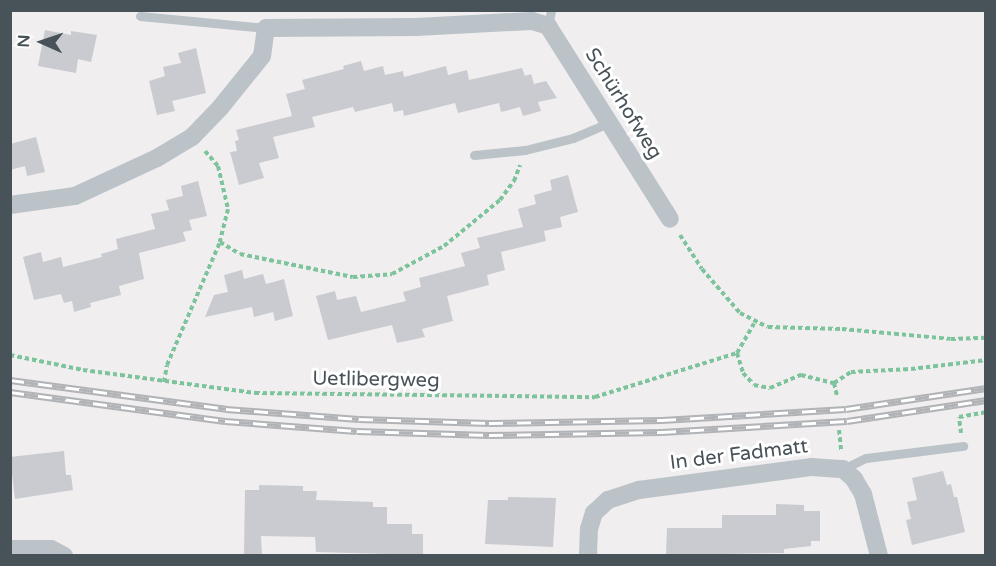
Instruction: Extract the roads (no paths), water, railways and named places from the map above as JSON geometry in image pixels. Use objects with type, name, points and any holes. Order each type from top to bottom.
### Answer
[{"type":"street","points":[[10,205],[75,196],[157,158],[192,137],[220,108],[262,56],[266,28],[416,27],[532,21],[549,18]]},
{"type":"street","name":"Schürhofweg","points":[[549,18],[608,123],[670,219]]},
{"type":"street","name":"In der Fadmatt","points":[[588,555],[589,530],[594,513],[608,500],[639,490],[674,485],[812,467],[843,469]]},
{"type":"street","points":[[843,469],[854,479],[863,494],[879,555]]},
{"type":"street","points":[[10,549],[51,549],[64,555]]},
{"type":"lane","points":[[140,15],[266,28]]},
{"type":"lane","points":[[474,154],[525,150],[573,138],[608,123]]},
{"type":"lane","points":[[843,469],[866,458],[963,446]]},
{"type":"railway","points":[[10,380],[226,409],[359,419],[489,423],[662,420],[846,409],[986,388]]},
{"type":"railway","points":[[10,392],[225,421],[357,431],[489,435],[662,432],[847,421],[986,400]]}]
